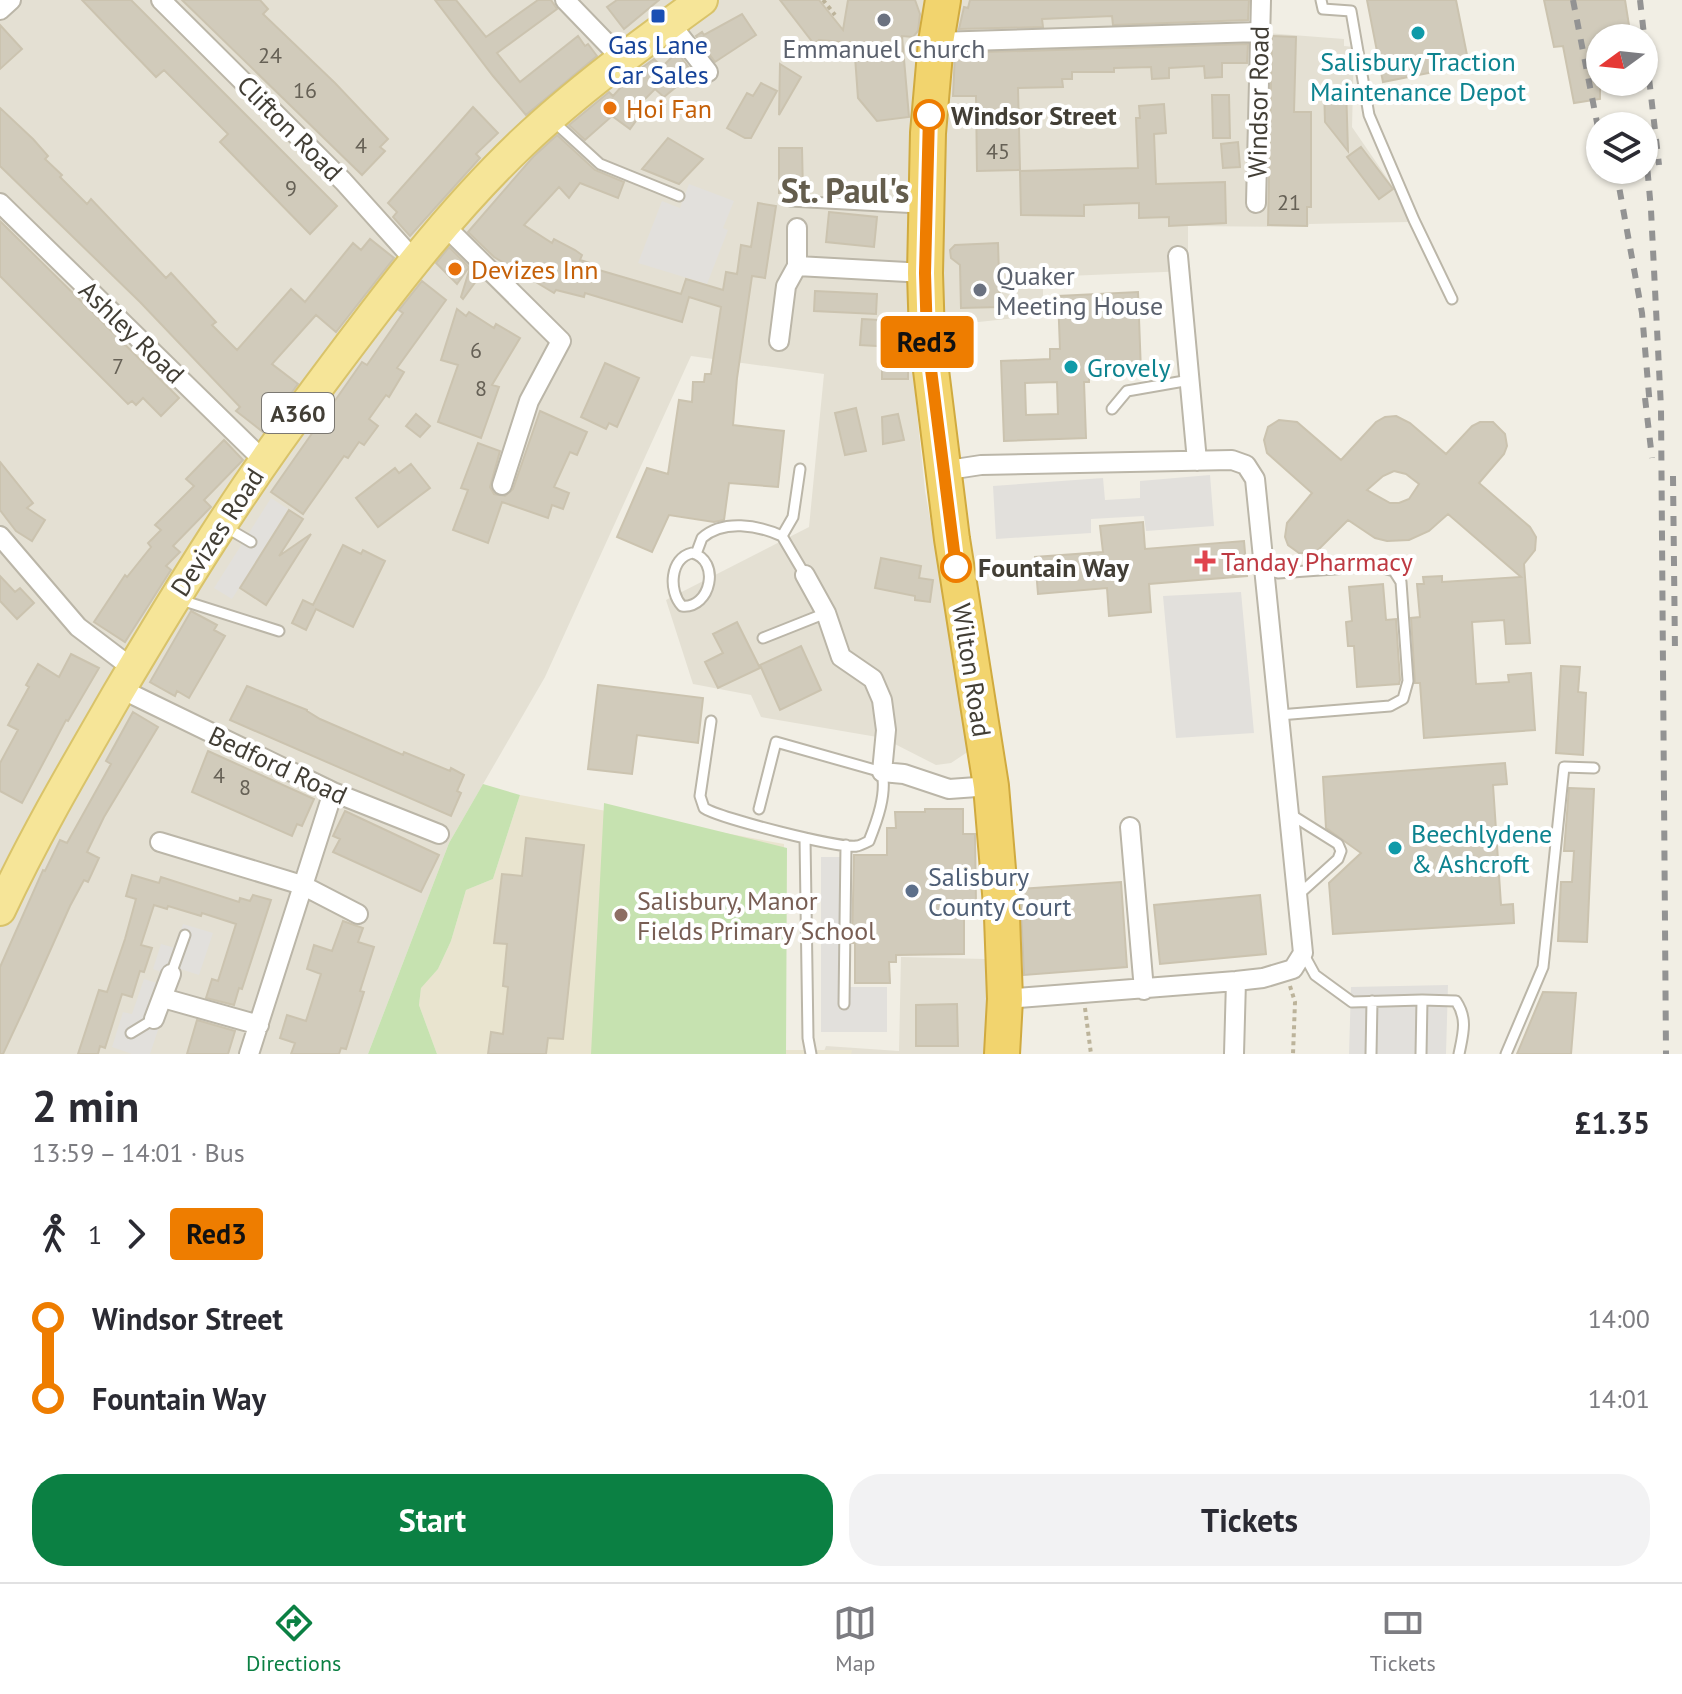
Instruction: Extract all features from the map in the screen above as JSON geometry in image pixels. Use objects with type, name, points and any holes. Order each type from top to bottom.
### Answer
[{"type":"highway","name":"Wilton Road","points":[[943,0],[931,87],[926,209],[927,338],[942,471],[991,786],[1002,917],[1005,999],[1002,1054]]},
{"type":"main road","name":"Devizes Road","points":[[2,901],[47,814],[174,598],[263,460],[375,310],[503,162],[550,118],[622,59],[702,0]]},
{"type":"street","points":[[0,10],[11,0]]},
{"type":"street","name":"Clifton Road","points":[[161,0],[343,181],[415,261]]},
{"type":"street","points":[[565,0],[622,59]]},
{"type":"street","name":"Windsor Road","points":[[1256,203],[1261,0]]},
{"type":"street","points":[[670,23],[708,72]]},
{"type":"street","points":[[936,42],[1259,32]]},
{"type":"street","name":"Ashley Road","points":[[0,203],[263,460]]},
{"type":"street","points":[[445,226],[561,341],[529,401],[502,485]]},
{"type":"street","points":[[779,341],[786,286],[797,266],[797,228]]},
{"type":"street","points":[[1178,256],[1197,461]]},
{"type":"street","points":[[797,266],[925,273]]},
{"type":"street","points":[[942,471],[981,465],[1232,460],[1246,465],[1255,479],[1266,570],[1303,953],[1293,969],[1236,981],[1005,999]]},
{"type":"street","name":"Bedford Road","points":[[0,536],[126,679],[333,792],[439,834]]},
{"type":"street","points":[[805,575],[826,613],[841,657],[873,679],[882,700],[886,730],[882,772],[904,774],[949,789],[991,786]]},
{"type":"street","points":[[249,1054],[333,792]]},
{"type":"street","points":[[1130,827],[1144,990]]},
{"type":"street","points":[[160,842],[302,885],[358,914]]},
{"type":"street","points":[[154,1019],[171,974]]},
{"type":"street","points":[[1234,1054],[1236,981]]},
{"type":"street","points":[[163,998],[259,1025]]},
{"type":"lane","points":[[1321,0],[1323,9],[1351,11],[1369,115],[1452,299]]},
{"type":"lane","points":[[550,118],[600,164],[679,196]]},
{"type":"lane","points":[[790,201],[926,209]]},
{"type":"lane","points":[[1112,409],[1127,391],[1190,380]]},
{"type":"lane","points":[[782,536],[793,517],[800,469]]},
{"type":"lane","points":[[221,524],[251,542]]},
{"type":"lane","points":[[696,554],[702,538],[720,528],[761,528],[782,536],[805,575]]},
{"type":"lane","points":[[696,554],[708,564],[708,582],[701,599],[694,605],[682,606],[673,592],[676,567],[683,556],[696,554]]},
{"type":"lane","points":[[1266,570],[1278,573],[1376,566],[1394,571],[1401,582],[1408,681],[1403,699],[1390,706],[1279,715]]},
{"type":"lane","points":[[174,598],[279,631]]},
{"type":"lane","points":[[763,638],[826,613]]},
{"type":"lane","points":[[711,721],[700,796],[704,808],[722,816],[805,838],[858,846],[869,841],[885,784],[882,772],[776,742],[759,809]]},
{"type":"lane","points":[[1506,1054],[1543,967],[1564,767],[1594,768]]},
{"type":"lane","points":[[1289,814],[1338,844],[1341,851],[1338,859],[1297,896]]},
{"type":"lane","points":[[805,838],[808,1038],[811,1054]]},
{"type":"lane","points":[[844,1004],[846,845]]},
{"type":"lane","points":[[171,974],[185,935]]},
{"type":"lane","points":[[1303,953],[1315,975],[1352,1002],[1456,1001],[1465,1022],[1459,1054]]},
{"type":"lane","points":[[1421,1054],[1422,1000]]},
{"type":"lane","points":[[1371,1054],[1372,1001]]},
{"type":"lane","points":[[131,1033],[154,1019]]},
{"type":"path","points":[[823,0],[835,15]]},
{"type":"path","points":[[1285,972],[1295,1002],[1293,1054]]},
{"type":"path","points":[[1083,994],[1091,1054]]},
{"type":"shaded area","points":[[0,0],[1268,0],[1266,33],[1344,39],[1344,46],[1354,47],[1352,127],[1402,200],[1409,222],[1309,224],[1308,227],[1188,226],[1188,271],[1043,277],[1043,315],[960,324],[908,324],[925,491],[972,749],[951,763],[936,765],[883,738],[761,717],[751,695],[693,684],[666,600],[809,527],[824,374],[691,356],[545,677],[449,843],[368,1054],[0,1054]]},
{"type":"shaded area","points":[[689,184],[734,201],[723,228],[728,230],[707,284],[638,263],[662,201],[680,208]]},
{"type":"shaded area","points":[[1210,475],[1214,526],[1146,531],[1144,516],[1091,519],[1091,533],[996,539],[993,486],[1103,478],[1105,500],[1140,498],[1140,481]]},
{"type":"shaded area","points":[[271,498],[288,509],[232,599],[214,588]]},
{"type":"shaded area","points":[[1241,592],[1254,733],[1176,738],[1163,596]]},
{"type":"shaded area","name":"Salisbury, Manor Fields Primary School","points":[[520,795],[784,844],[783,1050],[852,1050],[851,1054],[437,1054],[419,1005],[421,987],[438,969],[451,941],[466,890],[493,879]]},
{"type":"shaded area","points":[[821,857],[847,857],[847,987],[887,987],[887,1032],[821,1032]]},
{"type":"shaded area","points":[[183,924],[213,933],[199,975],[168,965],[164,973],[153,969],[161,944],[175,948]]},
{"type":"shaded area","points":[[901,957],[986,959],[989,1054],[823,1054],[826,1046],[899,1051]]},
{"type":"shaded area","points":[[144,979],[157,983],[147,1013],[162,1018],[150,1054],[132,1054],[112,1047],[123,1012],[132,1014]]},
{"type":"shaded area","points":[[1448,985],[1446,1054],[1349,1054],[1351,987]]},
{"type":"green space","points":[[483,784],[520,795],[493,879],[466,890],[451,941],[438,969],[421,988],[419,1005],[437,1054],[368,1054],[449,843]]},
{"type":"green space","points":[[604,803],[787,848],[786,1054],[591,1054]]},
{"type":"building","points":[[82,0],[131,0],[337,206],[310,234],[220,142],[228,134],[164,70],[156,77]]},
{"type":"building","points":[[182,0],[260,0],[268,9],[263,14],[388,139],[380,147],[385,151],[362,175]]},
{"type":"building","points":[[435,0],[456,0],[486,37],[538,0],[551,0],[557,9],[497,53],[520,82],[578,36],[597,56],[526,115]]},
{"type":"building","points":[[617,0],[659,0],[624,29],[607,7]]},
{"type":"building","points":[[780,0],[819,0],[843,30],[848,0],[915,0],[920,14],[918,31],[913,37],[902,36],[909,117],[877,121],[858,98],[854,43],[819,40],[814,44]]},
{"type":"building","points":[[970,0],[1249,0],[1248,20],[1113,25],[1112,16],[1042,19],[1043,27],[959,29],[964,7],[968,8]]},
{"type":"building","name":"Salisbury Traction Maintenance Depot","points":[[1367,0],[1456,0],[1469,65],[1383,82]]},
{"type":"building","points":[[1544,0],[1625,0],[1629,24],[1586,24],[1586,96],[1600,96],[1600,99],[1574,103],[1563,46],[1554,47]]},
{"type":"building","points":[[742,14],[756,35],[715,62],[696,36],[702,32],[704,35]]},
{"type":"building","points":[[0,25],[22,49],[0,69]]},
{"type":"building","points":[[1272,36],[1296,37],[1294,112],[1311,112],[1311,207],[1307,207],[1307,226],[1268,225]]},
{"type":"building","points":[[1248,44],[1247,63],[1222,63],[1222,77],[1205,78],[1204,66],[1169,68],[1169,78],[1152,79],[1151,67],[1114,68],[1114,72],[1072,72],[1072,79],[1062,79],[1063,87],[1018,88],[1020,170],[977,171],[976,96],[953,96],[955,53]]},
{"type":"building","points":[[677,52],[693,73],[664,97],[655,89],[632,112],[638,118],[630,129],[612,116],[585,140],[569,125],[609,92],[613,96],[633,74],[654,59],[662,67]]},
{"type":"building","points":[[780,64],[801,77],[779,115]]},
{"type":"building","points":[[761,83],[777,91],[751,138],[745,138],[727,128],[747,93],[753,96]]},
{"type":"building","points":[[1324,86],[1346,86],[1348,151],[1325,122]]},
{"type":"building","points":[[1212,95],[1229,95],[1230,138],[1213,138]]},
{"type":"building","points":[[1164,104],[1166,133],[1154,134],[1156,184],[1225,182],[1226,223],[1169,226],[1169,217],[1139,218],[1139,203],[1084,205],[1084,216],[1021,215],[1020,171],[1138,168],[1136,118],[1140,118],[1139,106]]},
{"type":"building","points":[[473,107],[498,133],[476,154],[480,158],[410,236],[393,217],[397,212],[388,203]]},
{"type":"building","points":[[0,108],[33,139],[48,156],[45,159],[87,204],[91,199],[166,278],[171,273],[216,322],[212,325],[237,350],[291,289],[305,302],[353,243],[361,250],[370,239],[394,258],[336,332],[316,315],[272,364],[298,384],[263,432],[236,411],[240,407],[140,302],[0,166]]},
{"type":"building","points":[[557,135],[595,170],[624,182],[618,198],[580,183],[569,198],[559,187],[524,225],[552,243],[554,239],[575,250],[582,255],[580,260],[593,264],[592,268],[681,294],[686,279],[723,290],[726,272],[737,274],[741,245],[751,247],[758,203],[776,206],[765,278],[752,276],[733,425],[784,431],[778,487],[729,483],[724,520],[714,522],[669,515],[652,552],[617,537],[647,468],[668,474],[679,400],[692,402],[693,382],[704,382],[705,374],[711,374],[721,307],[689,297],[682,322],[585,293],[584,297],[556,290],[554,293],[494,257],[468,232],[533,157]]},
{"type":"building","points":[[668,138],[703,159],[679,184],[642,169]]},
{"type":"building","points":[[1238,142],[1240,167],[1223,168],[1221,144]]},
{"type":"building","points":[[1361,147],[1393,189],[1379,199],[1347,157]]},
{"type":"building","points":[[779,148],[802,148],[803,193],[779,193]]},
{"type":"building","points":[[829,212],[877,217],[874,247],[826,242]]},
{"type":"building","points":[[0,221],[179,398],[161,416],[143,398],[136,405],[132,401],[128,404],[0,276]]},
{"type":"building","name":"Quaker Meeting House","points":[[998,243],[1000,307],[961,308],[960,265],[951,258],[950,250],[955,245]]},
{"type":"building","points":[[449,247],[469,267],[457,284],[436,263]]},
{"type":"building","points":[[470,268],[479,277],[463,299],[461,297]]},
{"type":"building","points":[[422,281],[446,300],[397,368],[404,372],[389,397],[386,395],[369,419],[378,426],[364,445],[359,442],[348,458],[344,456],[303,514],[271,492],[362,362],[367,365],[403,313],[399,310]]},
{"type":"building","points":[[815,291],[877,294],[876,314],[814,311]]},
{"type":"building","name":"Grovely","points":[[1138,292],[1141,372],[1089,375],[1089,382],[1084,382],[1086,438],[1004,441],[1001,361],[1050,359],[1050,349],[1060,349],[1058,296]],"holes":[[[1057,382],[1058,414],[1026,415],[1025,383]]]},
{"type":"building","points":[[457,309],[466,316],[469,312],[494,328],[496,324],[520,338],[492,385],[499,387],[481,438],[438,422],[458,365],[441,360]]},
{"type":"building","points":[[862,319],[896,321],[894,347],[860,345]]},
{"type":"building","points":[[882,350],[908,350],[908,379],[882,379]]},
{"type":"building","points":[[605,363],[639,378],[617,427],[609,423],[606,429],[581,417]]},
{"type":"building","points":[[856,408],[866,451],[845,455],[835,413]]},
{"type":"building","points":[[540,411],[587,432],[577,455],[570,452],[554,487],[569,493],[563,509],[552,505],[548,518],[502,502],[488,543],[453,530],[468,490],[461,488],[478,443],[500,451],[490,487],[494,494],[505,496],[513,489]]},
{"type":"building","points":[[416,414],[430,426],[420,437],[406,426]]},
{"type":"building","points":[[898,414],[904,440],[883,444],[882,417]]},
{"type":"building","points":[[1396,416],[1410,423],[1446,454],[1472,426],[1480,422],[1493,422],[1505,434],[1507,446],[1504,454],[1479,483],[1530,527],[1536,537],[1535,550],[1524,564],[1530,643],[1506,644],[1504,620],[1472,622],[1476,684],[1509,682],[1508,675],[1531,673],[1535,730],[1424,738],[1420,683],[1415,683],[1411,618],[1420,617],[1417,584],[1424,584],[1423,577],[1442,576],[1442,582],[1521,577],[1448,514],[1429,531],[1409,540],[1375,538],[1348,520],[1315,553],[1299,553],[1288,545],[1285,537],[1287,523],[1312,493],[1267,453],[1264,440],[1268,427],[1279,420],[1297,422],[1341,460],[1376,422]],"holes":[[[1394,471],[1406,474],[1419,484],[1409,499],[1390,503],[1367,490]]]},
{"type":"building","points":[[224,440],[243,460],[204,500],[211,507],[173,546],[180,552],[166,566],[171,570],[125,642],[94,622],[125,575],[127,577],[151,547],[148,543],[161,530],[155,525],[194,486],[186,479]]},
{"type":"building","points":[[0,462],[33,503],[27,508],[45,520],[32,541],[16,531],[0,510]]},
{"type":"building","points":[[411,464],[430,488],[378,527],[356,498],[395,468],[399,473]]},
{"type":"building","points":[[289,510],[303,519],[279,556],[311,534],[266,605],[240,588]]},
{"type":"building","points":[[1143,522],[1145,549],[1244,541],[1247,576],[1149,584],[1151,612],[1109,616],[1107,588],[1038,594],[1035,557],[1103,552],[1100,526]]},
{"type":"building","points":[[343,545],[361,554],[363,550],[385,561],[353,627],[316,609],[306,630],[292,623],[303,600],[313,605]]},
{"type":"building","points":[[881,558],[921,566],[919,578],[933,580],[930,602],[875,588]]},
{"type":"building","points":[[0,576],[15,592],[20,588],[34,603],[17,619],[0,601]]},
{"type":"building","points":[[1383,584],[1386,620],[1396,619],[1399,684],[1357,687],[1354,646],[1348,646],[1346,622],[1352,621],[1349,587]]},
{"type":"building","points":[[191,611],[217,625],[214,630],[225,636],[189,698],[177,691],[175,696],[150,682]]},
{"type":"building","points":[[737,622],[760,668],[718,688],[705,662],[723,653],[713,634]]},
{"type":"building","points":[[801,646],[821,690],[780,710],[760,665]]},
{"type":"building","points":[[71,654],[99,668],[66,720],[22,803],[0,791],[0,763],[18,730],[8,725],[38,664],[59,677]]},
{"type":"building","points":[[1561,666],[1580,667],[1578,692],[1586,693],[1583,755],[1556,753]]},
{"type":"building","points":[[598,685],[703,698],[698,743],[637,735],[632,774],[588,769]]},
{"type":"building","points":[[247,686],[403,755],[404,752],[464,775],[457,791],[461,793],[451,816],[230,720]]},
{"type":"building","points":[[133,712],[158,727],[104,817],[87,852],[99,858],[88,882],[84,880],[70,906],[3,1054],[0,1054],[0,967],[43,870],[60,840],[67,843],[111,764],[106,761]]},
{"type":"building","points":[[208,751],[314,799],[302,826],[297,824],[292,836],[192,792]]},
{"type":"building","name":"Beechlydene & Ashcroft","points":[[1505,763],[1507,784],[1493,785],[1501,905],[1513,904],[1514,923],[1333,934],[1329,883],[1361,853],[1326,828],[1323,777]]},
{"type":"building","points":[[1569,788],[1594,789],[1587,942],[1558,941],[1561,882],[1572,882],[1574,851],[1564,851]]},
{"type":"building","name":"Salisbury County Court","points":[[925,809],[963,809],[963,834],[975,834],[976,904],[964,904],[964,954],[896,955],[896,962],[889,962],[890,983],[855,983],[855,943],[852,943],[854,855],[887,855],[887,828],[896,828],[895,812],[925,812]]},
{"type":"building","points":[[345,811],[439,855],[421,892],[333,852],[340,839],[333,836]]},
{"type":"building","points":[[526,838],[584,845],[563,1039],[548,1038],[546,1054],[488,1054],[491,1032],[503,1034],[508,987],[503,986],[507,944],[494,943],[502,874],[522,876]]},
{"type":"building","points":[[132,875],[159,883],[161,877],[239,902],[240,898],[250,901],[253,895],[271,900],[234,1005],[206,998],[212,979],[218,981],[236,924],[202,913],[201,916],[154,905],[141,945],[152,948],[144,972],[140,971],[132,997],[122,994],[105,1048],[100,1046],[98,1054],[78,1054],[99,990],[107,992],[125,939],[136,899],[126,896]]},
{"type":"building","points":[[1121,882],[1127,967],[1024,975],[1020,889]]},
{"type":"building","points":[[1260,895],[1266,954],[1160,964],[1154,905]]},
{"type":"building","points":[[343,921],[363,928],[358,942],[374,947],[346,1049],[341,1048],[339,1054],[291,1054],[295,1043],[280,1038],[287,1015],[306,1021],[321,974],[307,969],[314,945],[332,951]]},
{"type":"building","points":[[1543,992],[1576,993],[1571,1054],[1517,1054]]},
{"type":"building","points":[[957,1004],[958,1046],[916,1046],[916,1005]]},
{"type":"building","points":[[197,1020],[235,1031],[228,1054],[187,1054]]},
{"type":"railway","points":[[1573,0],[1595,112]]},
{"type":"railway","points":[[1640,0],[1659,165]]},
{"type":"railway","points":[[1619,184],[1642,313],[1650,407]]},
{"type":"railway","points":[[1649,184],[1661,408],[1666,1054]]},
{"type":"railway","points":[[1645,398],[1652,458]]},
{"type":"railway","points":[[1673,476],[1675,652]]},
{"type":"bus line","name":"Red3","points":[[929,115],[925,273],[927,338],[956,567]]},
{"type":"place","name":"Gas Lane Car Sales","points":[[658,16]]},
{"type":"place","name":"Emmanuel Church","points":[[884,20]]},
{"type":"place","name":"Salisbury Traction Maintenance Depot","points":[[1418,33]]},
{"type":"place","name":"Hoi Fan","points":[[610,108]]},
{"type":"place","name":"Windsor Street","points":[[929,115]]},
{"type":"place","name":"Devizes Inn","points":[[455,269]]},
{"type":"place","name":"Quaker Meeting House","points":[[980,290]]},
{"type":"place","name":"Grovely","points":[[1071,367]]},
{"type":"place","name":"Tanday Pharmacy","points":[[1205,561]]},
{"type":"place","name":"Fountain Way","points":[[956,567]]},
{"type":"place","name":"Beechlydene & Ashcroft","points":[[1395,848]]},
{"type":"place","name":"Salisbury County Court","points":[[912,891]]},
{"type":"place","name":"Salisbury, Manor Fields Primary School","points":[[621,915]]},
{"type":"district","name":"St. Paul's","points":[[845,190]]}]
